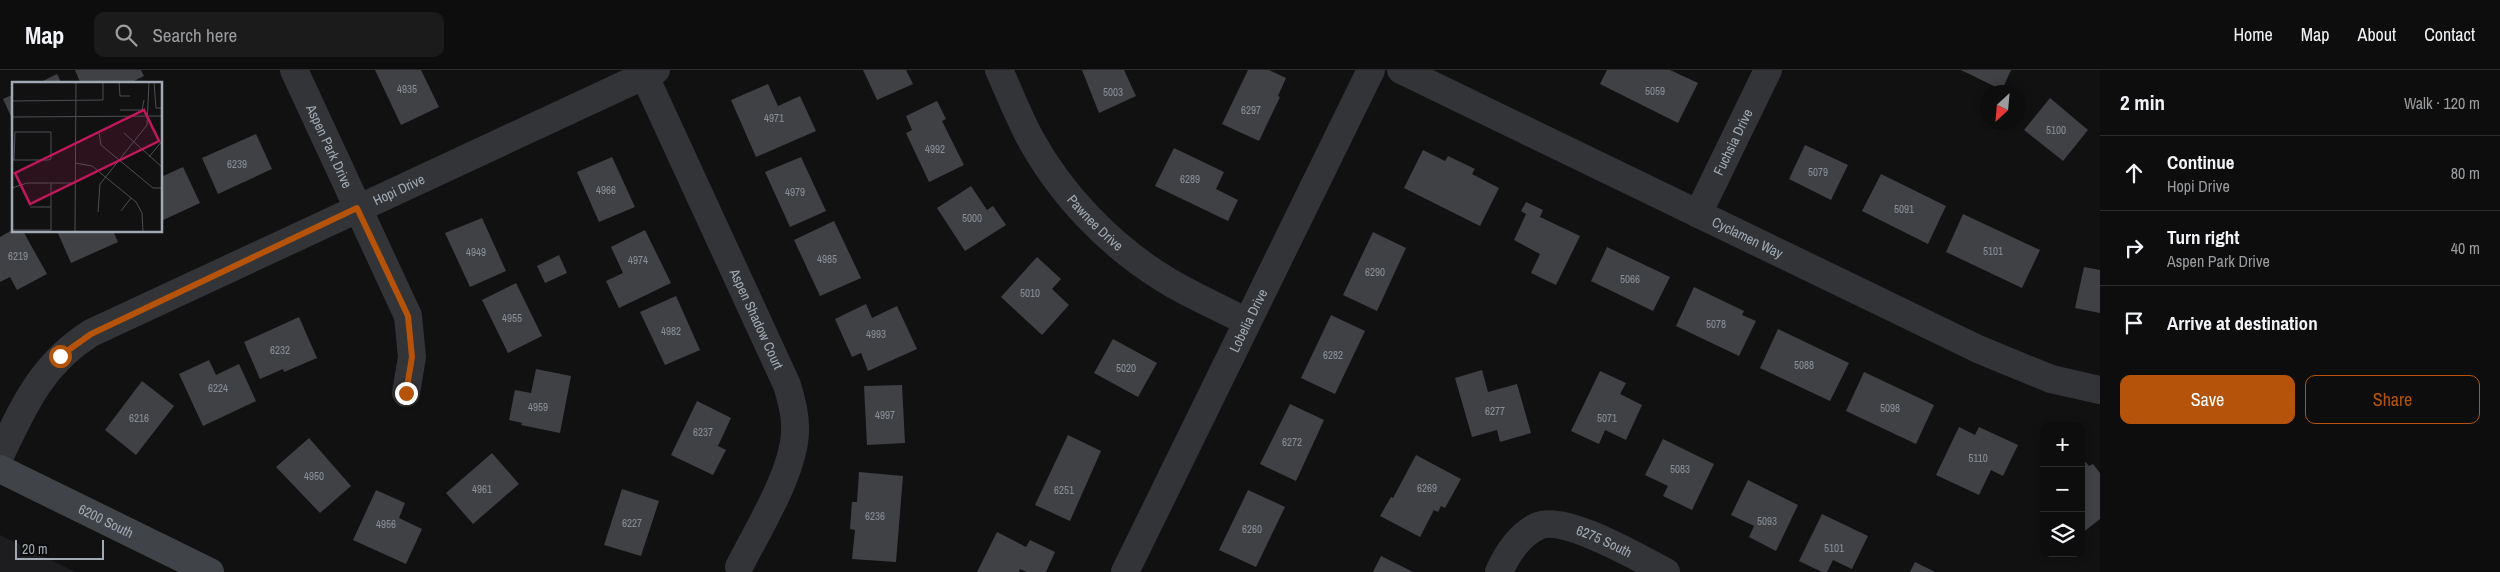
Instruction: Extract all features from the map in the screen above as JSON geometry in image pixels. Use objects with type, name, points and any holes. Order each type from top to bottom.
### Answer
[{"type":"main road","name":"6200 South","points":[[0,469],[210,572]]},
{"type":"street","name":"Aspen Park Drive","points":[[294,70],[408,316],[412,357],[406,393]]},
{"type":"street","name":"Pawnee Drive","points":[[999,70],[1029,136],[1046,165],[1089,217],[1113,241],[1167,280],[1247,322]]},
{"type":"street","name":"Lobelia Drive","points":[[1125,572],[1370,70]]},
{"type":"street","name":"Cyclamen Way","points":[[1401,70],[2014,366],[2051,379],[2100,390]]},
{"type":"street","name":"Fuchsia Drive","points":[[1698,214],[1768,70]]},
{"type":"street","name":"Hopi Drive","points":[[0,456],[39,380],[49,367],[74,344],[100,329],[648,72]]},
{"type":"street","name":"Aspen Shadow Court","points":[[648,72],[787,384],[794,412],[796,427],[792,455],[740,567]]},
{"type":"street","name":"6275 South","points":[[1498,572],[1517,542],[1540,526],[1552,524],[1578,530],[1666,572]]},
{"type":"shaded area","points":[[0,535],[75,572],[0,572]]},
{"type":"building","points":[[75,70],[141,70],[144,76],[132,82],[80,82]]},
{"type":"building","points":[[375,70],[421,70],[439,107],[401,125]]},
{"type":"building","points":[[863,70],[906,70],[913,84],[877,100]]},
{"type":"building","points":[[1082,70],[1124,70],[1136,96],[1099,113]]},
{"type":"building","points":[[1248,70],[1269,70],[1286,78],[1278,96],[1280,97],[1259,141],[1222,124]]},
{"type":"building","points":[[1607,70],[1670,70],[1698,83],[1678,123],[1600,84]]},
{"type":"building","points":[[1961,70],[2011,70],[2004,85],[1992,85]]},
{"type":"building","points":[[57,74],[61,82],[41,82]]},
{"type":"building","points":[[768,84],[778,106],[800,96],[816,131],[756,157],[731,100]]},
{"type":"building","points":[[12,95],[12,119],[3,99]]},
{"type":"building","points":[[2050,98],[2088,130],[2063,161],[2024,130]]},
{"type":"building","points":[[937,101],[946,119],[942,121],[964,165],[929,182],[906,133],[912,130],[906,116]]},
{"type":"building","points":[[256,134],[272,169],[218,194],[202,158]]},
{"type":"building","points":[[1805,145],[1848,165],[1831,200],[1789,179]]},
{"type":"building","points":[[1174,148],[1224,172],[1216,189],[1238,200],[1228,221],[1155,186]]},
{"type":"building","points":[[1423,150],[1445,161],[1448,156],[1475,169],[1472,174],[1499,188],[1480,226],[1404,188]]},
{"type":"building","points":[[612,157],[635,207],[599,222],[577,172]]},
{"type":"building","points":[[801,157],[826,211],[790,227],[765,172]]},
{"type":"building","points":[[183,167],[200,203],[162,221],[162,177]]},
{"type":"building","points":[[1881,174],[1946,206],[1928,244],[1862,211]]},
{"type":"building","points":[[971,186],[987,210],[993,206],[1006,225],[965,251],[937,208]]},
{"type":"building","points":[[1526,202],[1543,210],[1540,217],[1580,236],[1556,285],[1531,273],[1540,254],[1514,240],[1526,214],[1521,211]]},
{"type":"building","points":[[1963,214],[2040,250],[2022,288],[1946,252]]},
{"type":"building","points":[[482,218],[506,271],[470,287],[445,233]]},
{"type":"building","points":[[834,221],[861,278],[820,296],[794,240]]},
{"type":"building","points":[[12,230],[12,232],[24,232],[47,274],[17,290],[10,277],[0,282],[0,237]]},
{"type":"building","points":[[645,230],[671,283],[619,308],[606,281],[623,273],[611,247]]},
{"type":"building","points":[[57,232],[113,232],[118,242],[71,263]]},
{"type":"building","points":[[1373,232],[1406,248],[1377,311],[1343,295]]},
{"type":"building","points":[[1607,247],[1670,277],[1653,311],[1591,281]]},
{"type":"building","points":[[559,255],[567,273],[545,283],[537,266]]},
{"type":"building","points":[[1037,257],[1061,279],[1052,289],[1069,305],[1042,335],[1001,297]]},
{"type":"building","points":[[2084,267],[2100,270],[2100,313],[2075,308]]},
{"type":"building","points":[[516,283],[542,336],[508,353],[482,300]]},
{"type":"building","points":[[1694,287],[1744,311],[1742,315],[1756,321],[1739,356],[1676,326]]},
{"type":"building","points":[[676,296],[700,350],[665,365],[640,312]]},
{"type":"building","points":[[866,304],[872,318],[897,306],[917,349],[868,371],[861,353],[852,357],[835,319]]},
{"type":"building","points":[[1331,315],[1365,331],[1335,394],[1301,378]]},
{"type":"building","points":[[299,317],[317,358],[284,372],[283,369],[260,379],[244,342]]},
{"type":"building","points":[[1778,329],[1849,363],[1830,401],[1760,368]]},
{"type":"building","points":[[1113,339],[1157,363],[1138,397],[1094,373]]},
{"type":"building","points":[[209,360],[216,375],[239,364],[256,401],[203,426],[179,374]]},
{"type":"building","points":[[536,369],[571,376],[560,433],[521,425],[522,423],[509,420],[515,390],[531,393]]},
{"type":"building","points":[[1482,370],[1488,392],[1517,384],[1531,433],[1500,442],[1497,430],[1472,437],[1455,378]]},
{"type":"building","points":[[1600,371],[1626,383],[1620,394],[1642,405],[1626,440],[1605,430],[1599,444],[1571,431]]},
{"type":"building","points":[[1864,372],[1934,405],[1916,444],[1846,411]]},
{"type":"building","points":[[142,381],[174,406],[136,455],[105,430]]},
{"type":"building","points":[[902,385],[905,443],[867,445],[864,386]]},
{"type":"building","points":[[697,401],[731,418],[718,446],[726,450],[713,475],[671,455]]},
{"type":"building","points":[[1290,404],[1324,420],[1296,481],[1260,464]]},
{"type":"building","points":[[1959,427],[1975,435],[1979,427],[2018,445],[2003,476],[1991,470],[1979,495],[1936,475]]},
{"type":"building","points":[[1068,435],[1101,451],[1070,521],[1035,505]]},
{"type":"building","points":[[309,438],[351,486],[320,513],[276,467]]},
{"type":"building","points":[[1663,439],[1714,464],[1692,510],[1663,496],[1668,486],[1645,475]]},
{"type":"building","points":[[492,453],[519,484],[473,524],[446,493]]},
{"type":"building","points":[[1416,455],[1461,479],[1445,508],[1441,506],[1438,512],[1434,510],[1420,537],[1380,516],[1391,497],[1393,498]]},
{"type":"building","points":[[2085,462],[2089,466],[2093,464],[2100,473],[2100,519],[2085,531]]},
{"type":"building","points":[[859,472],[903,476],[896,562],[852,559],[855,530],[850,529],[852,502],[857,502]]},
{"type":"building","points":[[1748,480],[1798,505],[1776,551],[1749,537],[1754,526],[1731,515]]},
{"type":"building","points":[[622,489],[659,501],[641,556],[604,545]]},
{"type":"building","points":[[376,490],[405,503],[399,518],[422,529],[406,564],[353,540]]},
{"type":"building","points":[[1248,490],[1285,507],[1256,567],[1219,550]]},
{"type":"building","points":[[1822,514],[1868,536],[1852,569],[1833,560],[1827,572],[1822,572],[1799,561]]},
{"type":"building","points":[[997,532],[1026,547],[1030,540],[1055,552],[1046,572],[1027,572],[1020,569],[1019,572],[977,572]]},
{"type":"building","points":[[1381,556],[1413,572],[1373,572]]},
{"type":"building","points":[[1915,562],[1935,572],[1910,572]]},
{"type":"route","points":[[60,356],[74,344],[91,334],[357,208],[408,316],[412,357],[406,393]]}]
